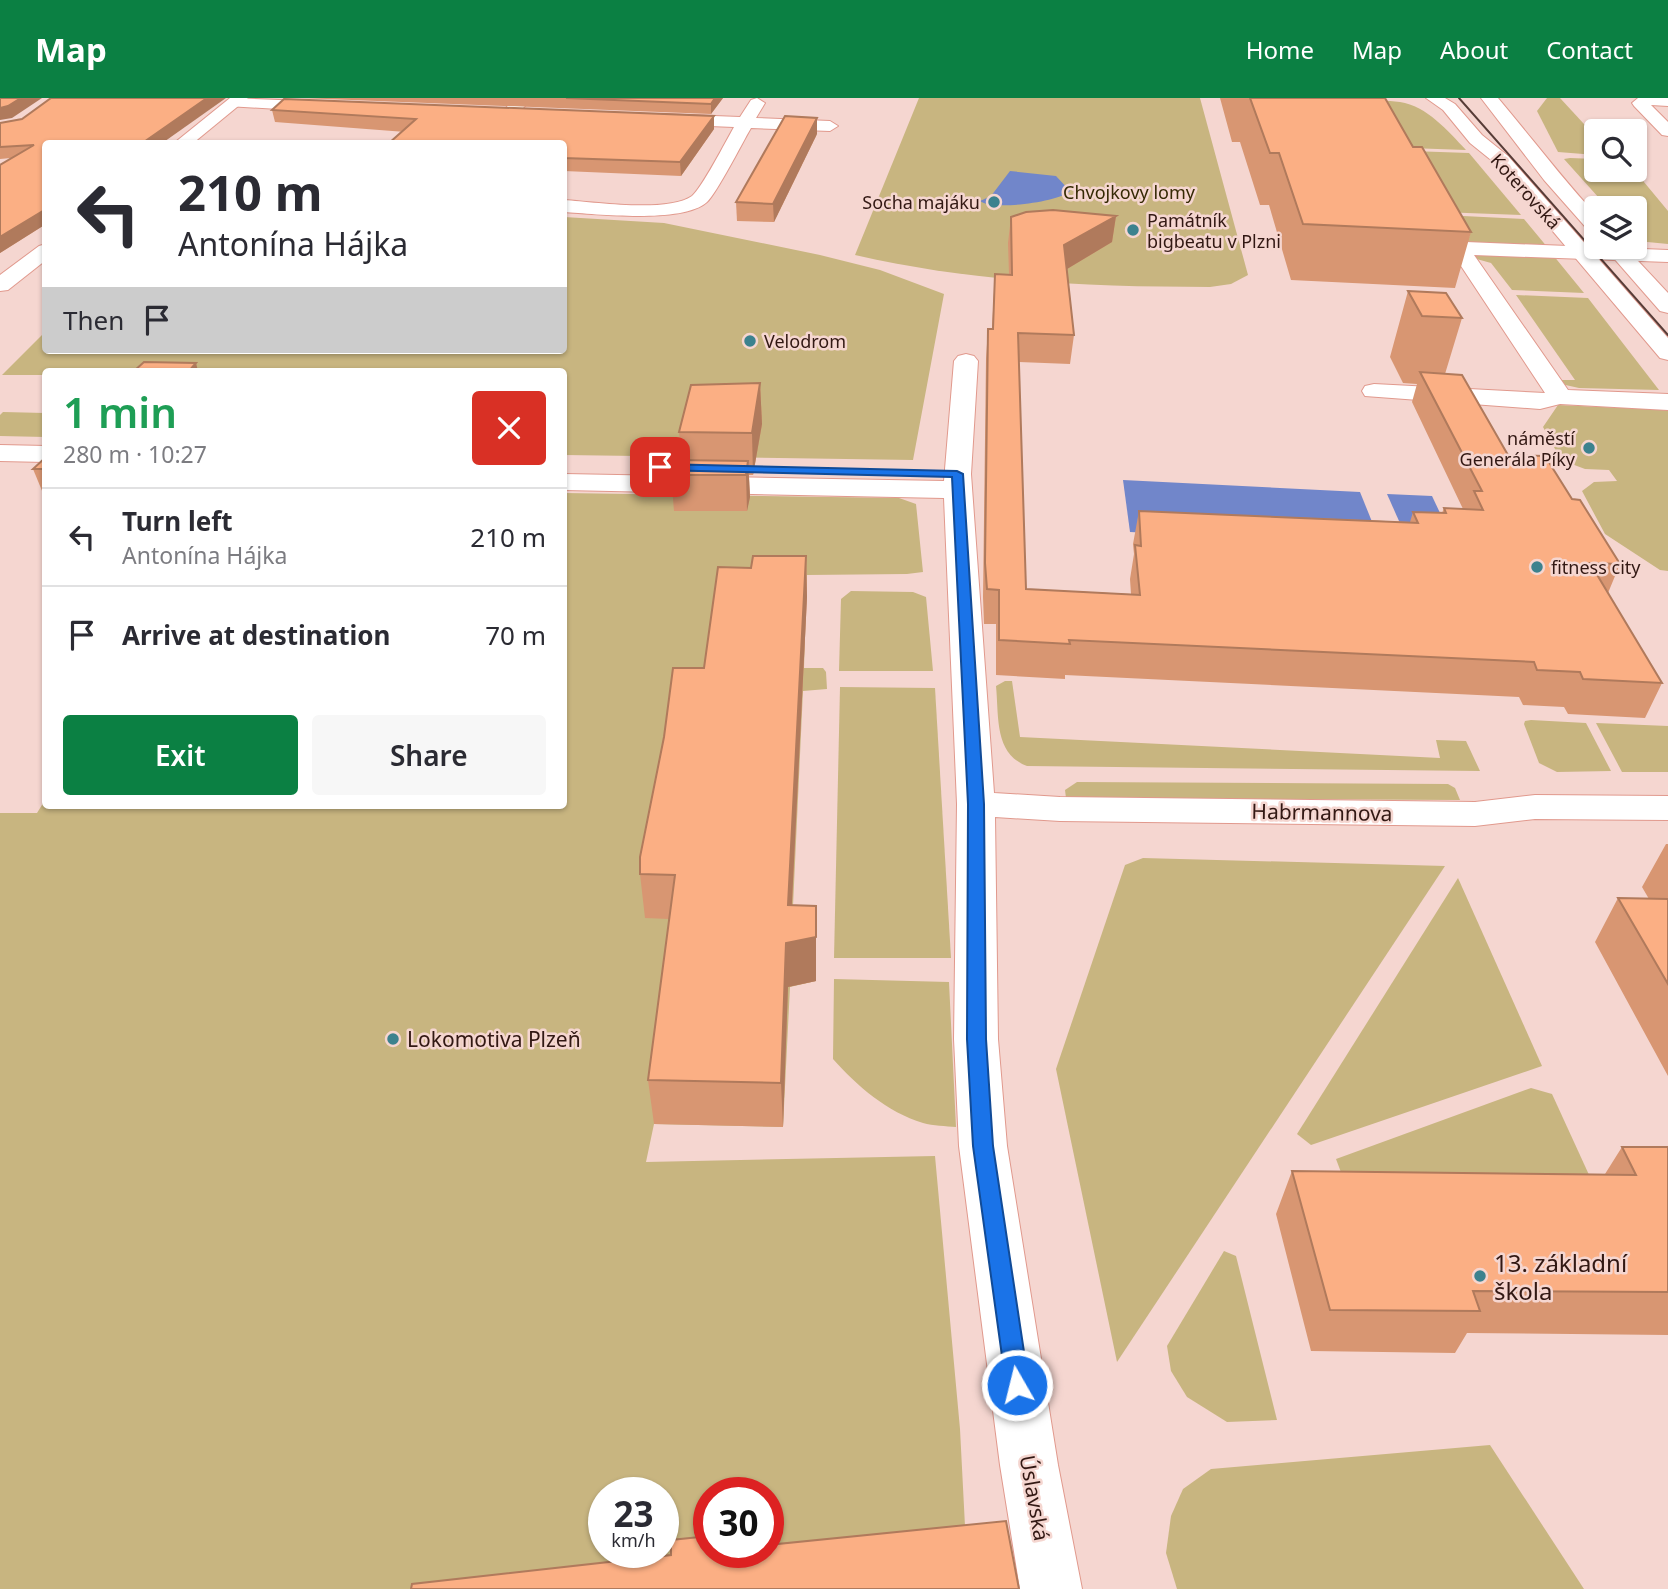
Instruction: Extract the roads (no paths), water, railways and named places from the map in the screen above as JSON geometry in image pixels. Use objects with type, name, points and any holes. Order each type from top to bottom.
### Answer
[{"type":"street","points":[[481,140],[525,98]]},
{"type":"street","points":[[567,206],[653,210],[678,208],[700,199],[760,98]]},
{"type":"street","name":"Koterovská","points":[[1434,98],[1448,107],[1476,139],[1502,160],[1668,353]]},
{"type":"street","name":"Koterovská","points":[[1489,98],[1550,176],[1584,214]]},
{"type":"street","points":[[186,140],[237,100],[341,107]]},
{"type":"street","points":[[1668,100],[1647,100],[1640,103],[1668,131]]},
{"type":"street","points":[[480,112],[536,115]]},
{"type":"street","points":[[648,119],[830,126]]},
{"type":"street","points":[[1428,202],[1560,397]]},
{"type":"street","points":[[1459,248],[1582,253]]},
{"type":"street","points":[[0,285],[42,253]]},
{"type":"street","points":[[1647,254],[1668,256]]},
{"type":"street","points":[[1625,259],[1668,306]]},
{"type":"street","name":"Úslavská","points":[[966,361],[958,482],[976,804],[976,1039],[983,1146],[1029,1465],[1051,1589]]},
{"type":"street","points":[[1374,391],[1540,401],[1560,397],[1668,402]]},
{"type":"street","points":[[0,453],[42,454]]},
{"type":"street","points":[[567,465],[958,482]]},
{"type":"street","points":[[0,471],[42,472]]},
{"type":"street","points":[[567,482],[958,482]]},
{"type":"street","name":"Habrmannova","points":[[976,804],[1060,809],[1475,814],[1535,807],[1668,808]]},
{"type":"water","points":[[1010,171],[1056,176],[1070,191],[1053,199],[1026,204],[998,205],[980,201],[991,196]]},
{"type":"water","points":[[1123,480],[1360,492],[1381,544],[1130,532]]},
{"type":"water","points":[[1387,494],[1432,496],[1449,532],[1403,530]]},
{"type":"tram line","points":[[1459,98],[1668,335]]},
{"type":"place","name":"Socha majáku","points":[[994,202]]},
{"type":"place","name":"Památník bigbeatu v Plzni","points":[[1133,230]]},
{"type":"place","name":"Velodrom","points":[[750,341]]},
{"type":"place","name":"náměstí Generála Píky","points":[[1589,448]]},
{"type":"place","name":"fitness city","points":[[1537,567]]},
{"type":"place","name":"Lokomotiva Plzeň","points":[[393,1039]]},
{"type":"place","name":"13. základní škola","points":[[1480,1276]]},
{"type":"park label","name":"Chvojkovy lomy","points":[[1129,192]]}]
